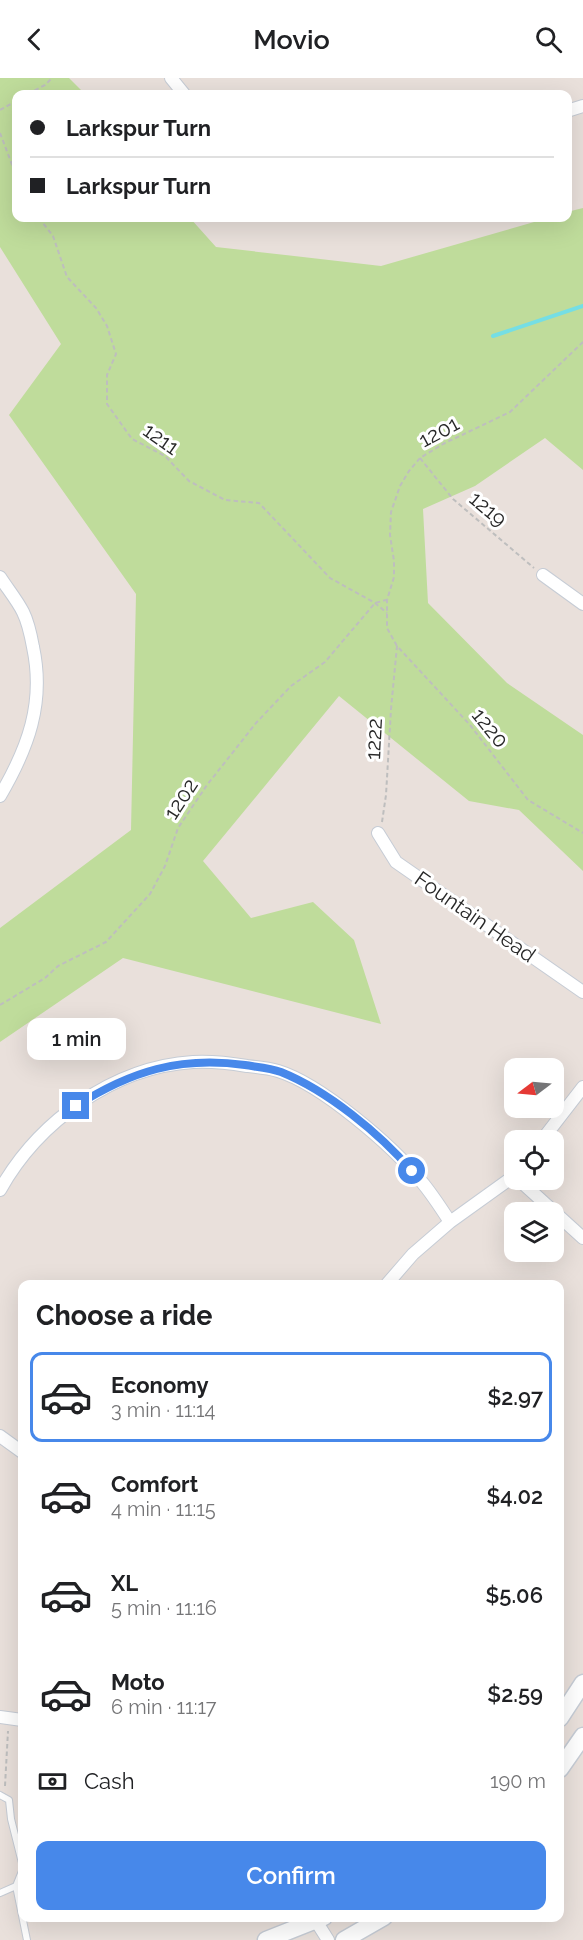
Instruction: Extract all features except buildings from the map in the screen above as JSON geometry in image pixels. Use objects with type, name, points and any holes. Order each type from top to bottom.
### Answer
[{"type":"main road","points":[[564,1712],[583,1683]]},
{"type":"main road","points":[[564,1763],[583,1736]]},
{"type":"main road","points":[[266,1940],[312,1922]]},
{"type":"main road","points":[[344,1940],[375,1922]]},
{"type":"street","points":[[171,78],[181,90]]},
{"type":"street","points":[[543,575],[583,604]]},
{"type":"street","points":[[0,577],[23,612],[31,636],[39,675],[38,700],[30,731],[20,757],[0,796]]},
{"type":"street","name":"Fountain Head","points":[[378,833],[396,862],[583,992]]},
{"type":"street","points":[[0,1190],[41,1136],[76,1106],[102,1089],[155,1068],[193,1062],[213,1062],[279,1071],[331,1100],[403,1160],[422,1182],[450,1222]]},
{"type":"street","points":[[550,1130],[583,1087]]},
{"type":"street","points":[[390,1280],[413,1254],[450,1222],[504,1186]]},
{"type":"street","points":[[529,1190],[583,1238]]},
{"type":"street","points":[[0,1436],[18,1449]]},
{"type":"street","points":[[321,1922],[328,1940]]},
{"type":"lane","points":[[2,1796],[9,1800],[18,1847]]},
{"type":"lane","points":[[18,1881],[16,1886],[18,1896]]},
{"type":"lane","points":[[0,1893],[16,1886]]},
{"type":"lane","points":[[23,1922],[27,1940]]},
{"type":"path","points":[[36,90],[52,78]]},
{"type":"path","points":[[0,133],[12,164]]},
{"type":"path","name":"1211","points":[[42,222],[53,236],[67,277],[96,308],[107,326],[116,354],[107,375],[108,404],[132,438],[165,456],[189,481],[225,500],[259,503],[330,578],[375,603],[387,613]]},
{"type":"path","name":"1201","points":[[387,628],[387,600],[394,577],[390,535],[391,512],[400,486],[409,471],[420,458],[443,444],[510,412],[583,342]]},
{"type":"path","name":"1219","points":[[420,458],[453,499],[543,575]]},
{"type":"path","points":[[375,603],[387,600]]},
{"type":"path","name":"1202","points":[[0,1005],[45,978],[58,966],[106,942],[150,894],[165,866],[178,828],[207,785],[256,723],[291,686],[326,662],[375,603]]},
{"type":"path","name":"1220","points":[[387,628],[397,646],[470,725],[528,800],[583,833]]},
{"type":"path","name":"1222","points":[[378,833],[384,816],[397,646]]},
{"type":"path","points":[[2,1796],[4,1718]]},
{"type":"green space","points":[[0,78],[69,78],[81,90],[12,90],[12,222],[194,222],[216,247],[381,266],[534,222],[572,222],[572,211],[583,208],[583,470],[545,438],[475,486],[423,509],[428,603],[507,683],[583,735],[583,871],[519,810],[469,801],[339,696],[203,861],[251,918],[313,902],[354,940],[381,1024],[123,958],[0,1042],[0,928],[131,830],[136,594],[9,415],[61,344],[0,247]]},
{"type":"waterway","points":[[493,336],[583,306]]},
{"type":"route","points":[[76,1106],[102,1089],[131,1076],[176,1064],[213,1062],[279,1071],[331,1100],[403,1160],[412,1171]]}]
